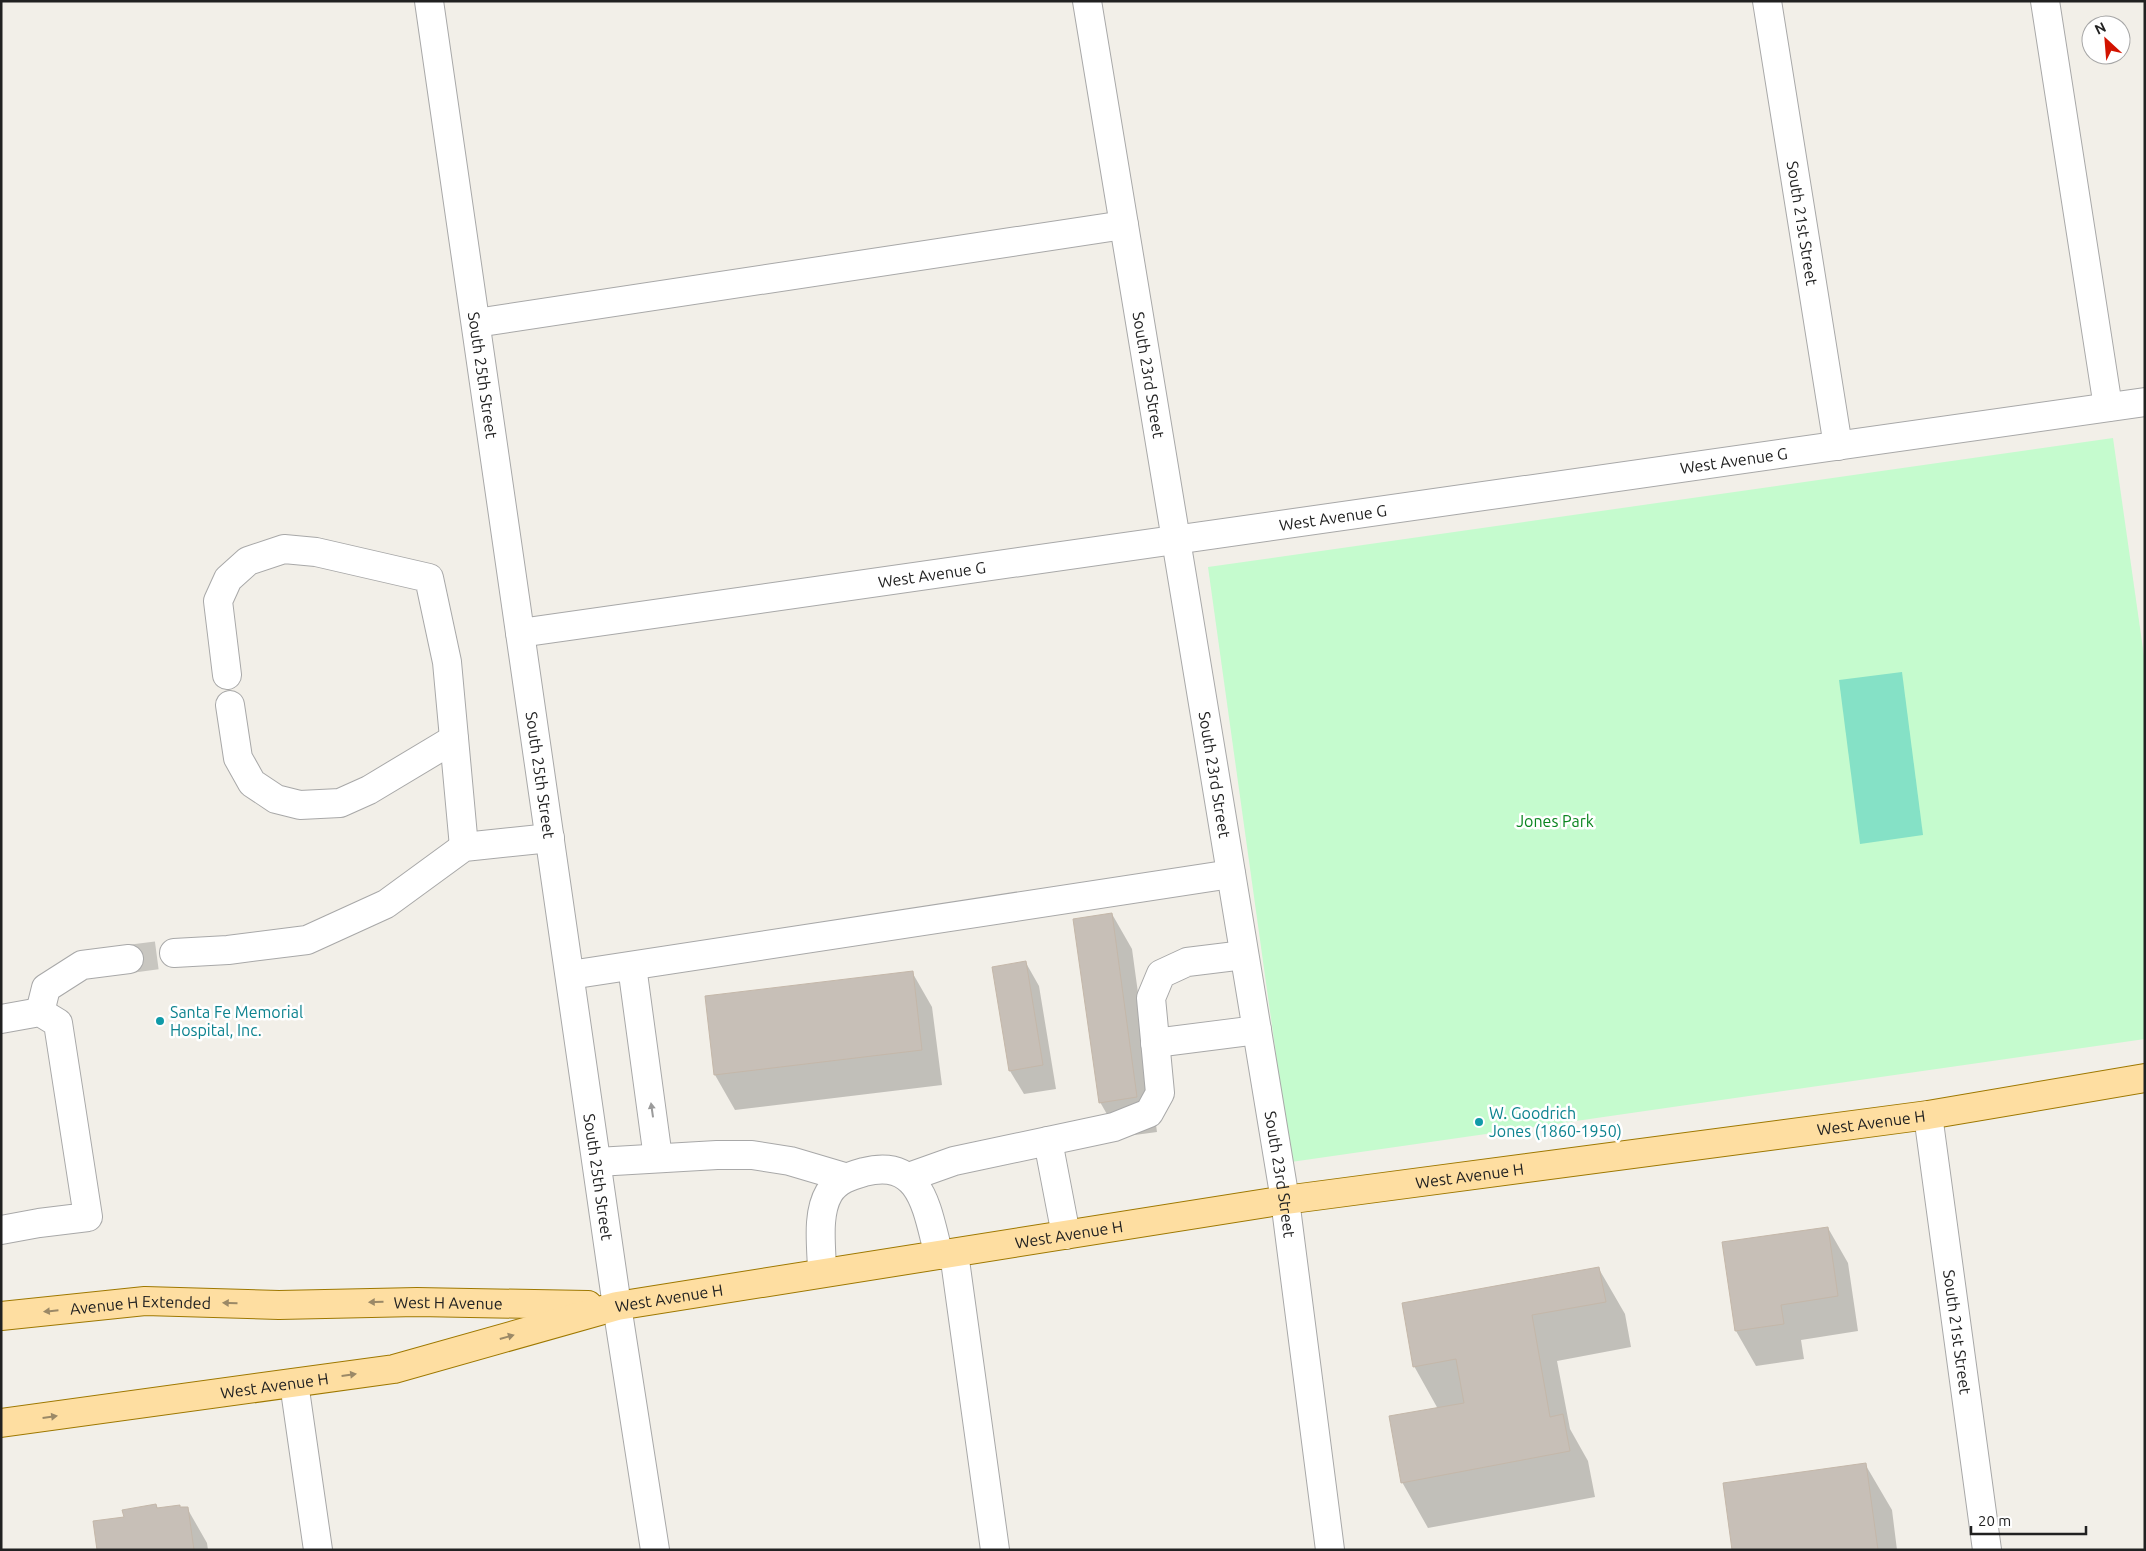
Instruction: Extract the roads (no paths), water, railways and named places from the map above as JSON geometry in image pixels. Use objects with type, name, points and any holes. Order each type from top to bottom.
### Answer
[{"type":"main road","name":"West Avenue H","points":[[1,1423],[394,1369],[617,1306],[822,1273],[1285,1200],[1928,1115],[2145,1078]]},
{"type":"main road","name":"Avenue H Extended","points":[[1,1316],[144,1300],[279,1304]]},
{"type":"main road","name":"West H Avenue","points":[[279,1304],[417,1302],[617,1306]]},
{"type":"street","name":"South 25th Street","points":[[429,1],[617,1306],[655,1550]]},
{"type":"street","name":"South 23rd Street","points":[[1087,1],[1285,1200],[1330,1550]]},
{"type":"street","name":"South 21st Street","points":[[1768,1],[1838,446]]},
{"type":"street","points":[[2045,1],[2108,407]]},
{"type":"street","points":[[476,323],[1124,225]]},
{"type":"street","name":"West Avenue G","points":[[520,633],[2145,402]]},
{"type":"street","points":[[227,675],[218,601],[228,579],[248,561],[284,549],[334,556],[430,578],[447,662],[464,847]]},
{"type":"street","points":[[230,705],[238,758],[252,783],[276,799],[300,805],[340,803],[369,790],[454,739]]},
{"type":"street","points":[[174,954],[228,950],[307,940],[386,904],[464,847],[550,838]]},
{"type":"street","points":[[570,975],[1231,874]]},
{"type":"street","points":[[910,1177],[954,1161],[1114,1127],[1150,1113],[1160,1093],[1151,998],[1161,974],[1187,962],[1244,955]]},
{"type":"street","points":[[40,1012],[46,988],[82,965],[129,959]]},
{"type":"street","points":[[632,966],[658,1158]]},
{"type":"street","points":[[1,1020],[40,1012],[58,1023],[88,1217],[1,1230]]},
{"type":"street","points":[[1156,1043],[1257,1030]]},
{"type":"street","name":"South 21st Street","points":[[1928,1115],[1987,1550]]},
{"type":"street","points":[[1048,1141],[1066,1234]]},
{"type":"street","points":[[597,1162],[717,1155],[752,1155],[790,1161],[844,1177],[872,1170],[892,1170],[910,1177],[924,1199],[946,1254],[995,1550]]},
{"type":"street","points":[[822,1273],[822,1213],[829,1193],[844,1177]]},
{"type":"street","points":[[294,1383],[318,1550]]},
{"type":"tunnel","points":[[129,959],[174,953]]},
{"type":"place","name":"Santa Fe Memorial Hospital, Inc.","points":[[160,1021]]},
{"type":"place","name":"W. Goodrich Jones (1860-1950)","points":[[1479,1122]]},
{"type":"park label","name":"Jones Park","points":[[1555,821]]}]
